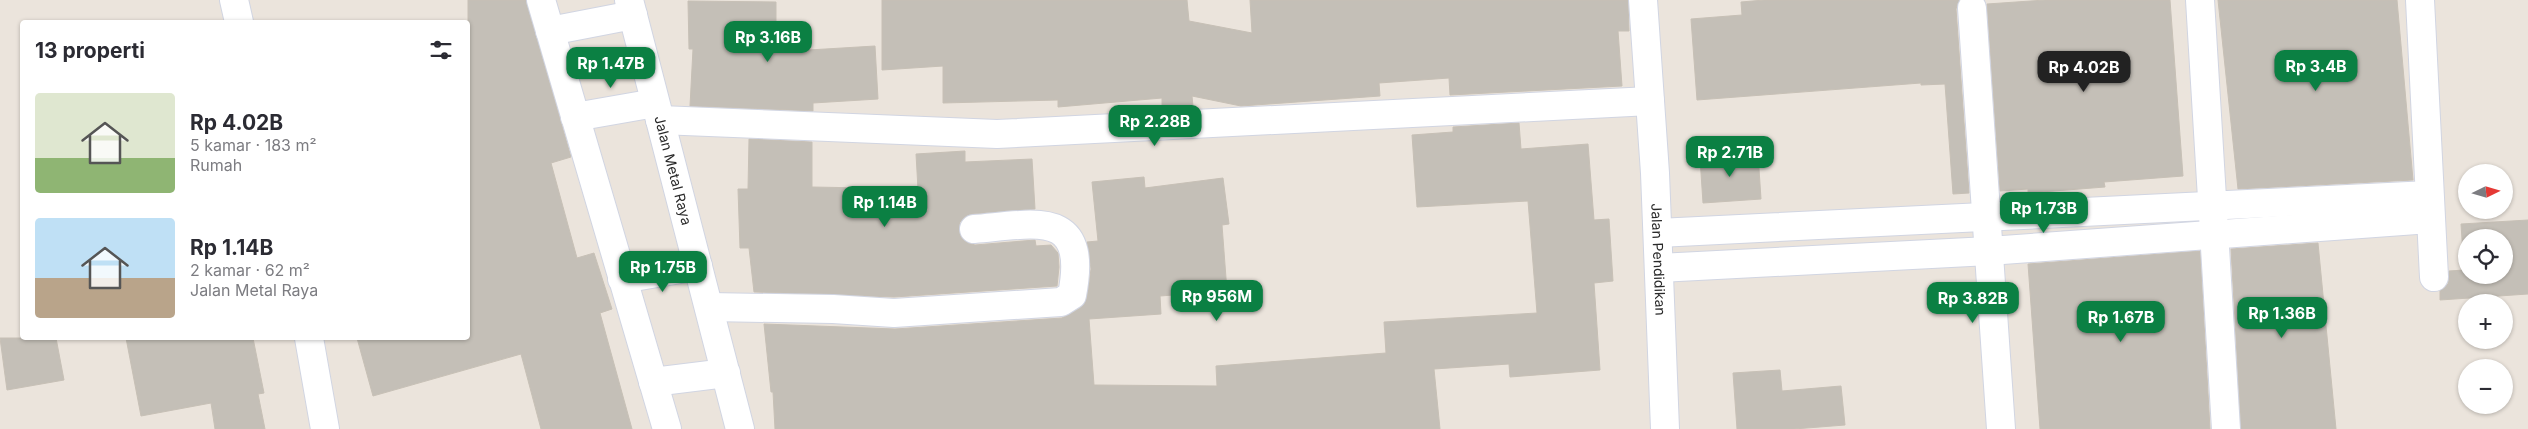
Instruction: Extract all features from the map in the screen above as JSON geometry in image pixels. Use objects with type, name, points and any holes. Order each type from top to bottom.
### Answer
[{"type":"street","points":[[234,0],[239,20]]},
{"type":"street","points":[[541,0],[667,429]]},
{"type":"street","name":"Jalan Pendidikan","points":[[1643,0],[1658,233],[1665,429]]},
{"type":"street","points":[[2200,0],[2226,429]]},
{"type":"street","points":[[2420,0],[2434,277]]},
{"type":"street","points":[[550,31],[631,7]]},
{"type":"street","name":"Jalan Metal Raya","points":[[631,7],[740,429]]},
{"type":"street","points":[[1972,8],[2001,429]]},
{"type":"street","points":[[575,117],[658,111],[997,134],[1650,101]]},
{"type":"street","points":[[1658,233],[2211,205],[2429,207]]},
{"type":"street","points":[[1659,268],[1989,251],[2215,236],[2429,207]]},
{"type":"street","points":[[709,307],[833,308],[894,313],[1061,302],[1072,295],[1076,275],[1076,254],[1070,238],[1057,229],[1042,224],[974,229]]},
{"type":"street","points":[[622,279],[698,266]]},
{"type":"street","points":[[309,340],[325,429]]},
{"type":"street","points":[[652,382],[726,373]]},
{"type":"building","points":[[468,0],[526,0],[571,157],[551,163],[577,258],[594,253],[612,309],[600,313],[632,429],[541,429],[521,354],[373,396],[358,340],[470,340],[470,20],[468,20]]},
{"type":"building","points":[[882,0],[1187,0],[1189,21],[1252,33],[1250,0],[1628,0],[1629,31],[1618,31],[1622,86],[1450,95],[1449,78],[1379,83],[1380,96],[1241,106],[1192,96],[1193,106],[1162,108],[1162,98],[1058,107],[1058,100],[943,103],[943,66],[882,70]]},
{"type":"building","points":[[1764,0],[1959,0],[1956,9],[1969,193],[1953,194],[1945,84],[1921,85],[1921,83],[1697,100],[1691,19],[1742,15],[1741,2]]},
{"type":"building","points":[[2045,0],[2170,0],[2183,176],[2104,182],[2105,187],[2028,193],[2028,189],[2000,191],[1987,4]]},
{"type":"building","points":[[2218,0],[2397,0],[2413,180],[2238,189]]},
{"type":"building","points":[[688,1],[776,2],[776,52],[875,46],[878,99],[813,103],[813,111],[690,106],[693,49],[689,49]]},
{"type":"building","points":[[1519,123],[1521,149],[1588,144],[1594,220],[1609,219],[1613,281],[1594,283],[1600,370],[1510,377],[1509,364],[1434,369],[1440,429],[775,429],[773,392],[771,392],[764,324],[895,329],[1062,318],[1080,308],[1087,297],[1091,269],[1087,242],[1098,241],[1092,182],[1144,177],[1145,188],[1223,178],[1229,224],[1222,225],[1227,291],[1160,296],[1161,314],[1089,319],[1094,385],[1217,386],[1216,366],[1386,353],[1384,322],[1537,313],[1528,201],[1417,207],[1412,135],[1453,132],[1453,127]]},
{"type":"building","points":[[749,139],[812,142],[812,187],[918,189],[916,154],[965,151],[965,162],[1032,159],[1035,209],[972,214],[960,222],[959,231],[962,238],[968,243],[975,245],[1035,240],[1036,246],[1051,245],[1058,253],[1057,286],[894,297],[754,292],[749,248],[740,248],[738,189],[748,189]]},
{"type":"building","points":[[1758,154],[1761,199],[1703,203],[1700,158]]},
{"type":"building","points":[[2528,220],[2528,294],[2458,294],[2458,299],[2440,300],[2440,291],[2448,284],[2449,271],[2458,270],[2458,284],[2513,284],[2513,229],[2461,229],[2461,224]]},
{"type":"building","points":[[2318,243],[2336,429],[2241,429],[2231,249]]},
{"type":"building","points":[[2200,251],[2210,429],[2040,429],[2028,264]]},
{"type":"building","points":[[0,338],[56,340],[64,380],[7,390]]},
{"type":"building","points":[[126,340],[253,340],[264,393],[258,394],[265,429],[215,429],[211,403],[141,416]]},
{"type":"building","points":[[1780,370],[1782,391],[1841,386],[1845,425],[1794,429],[1737,429],[1733,373]]}]
